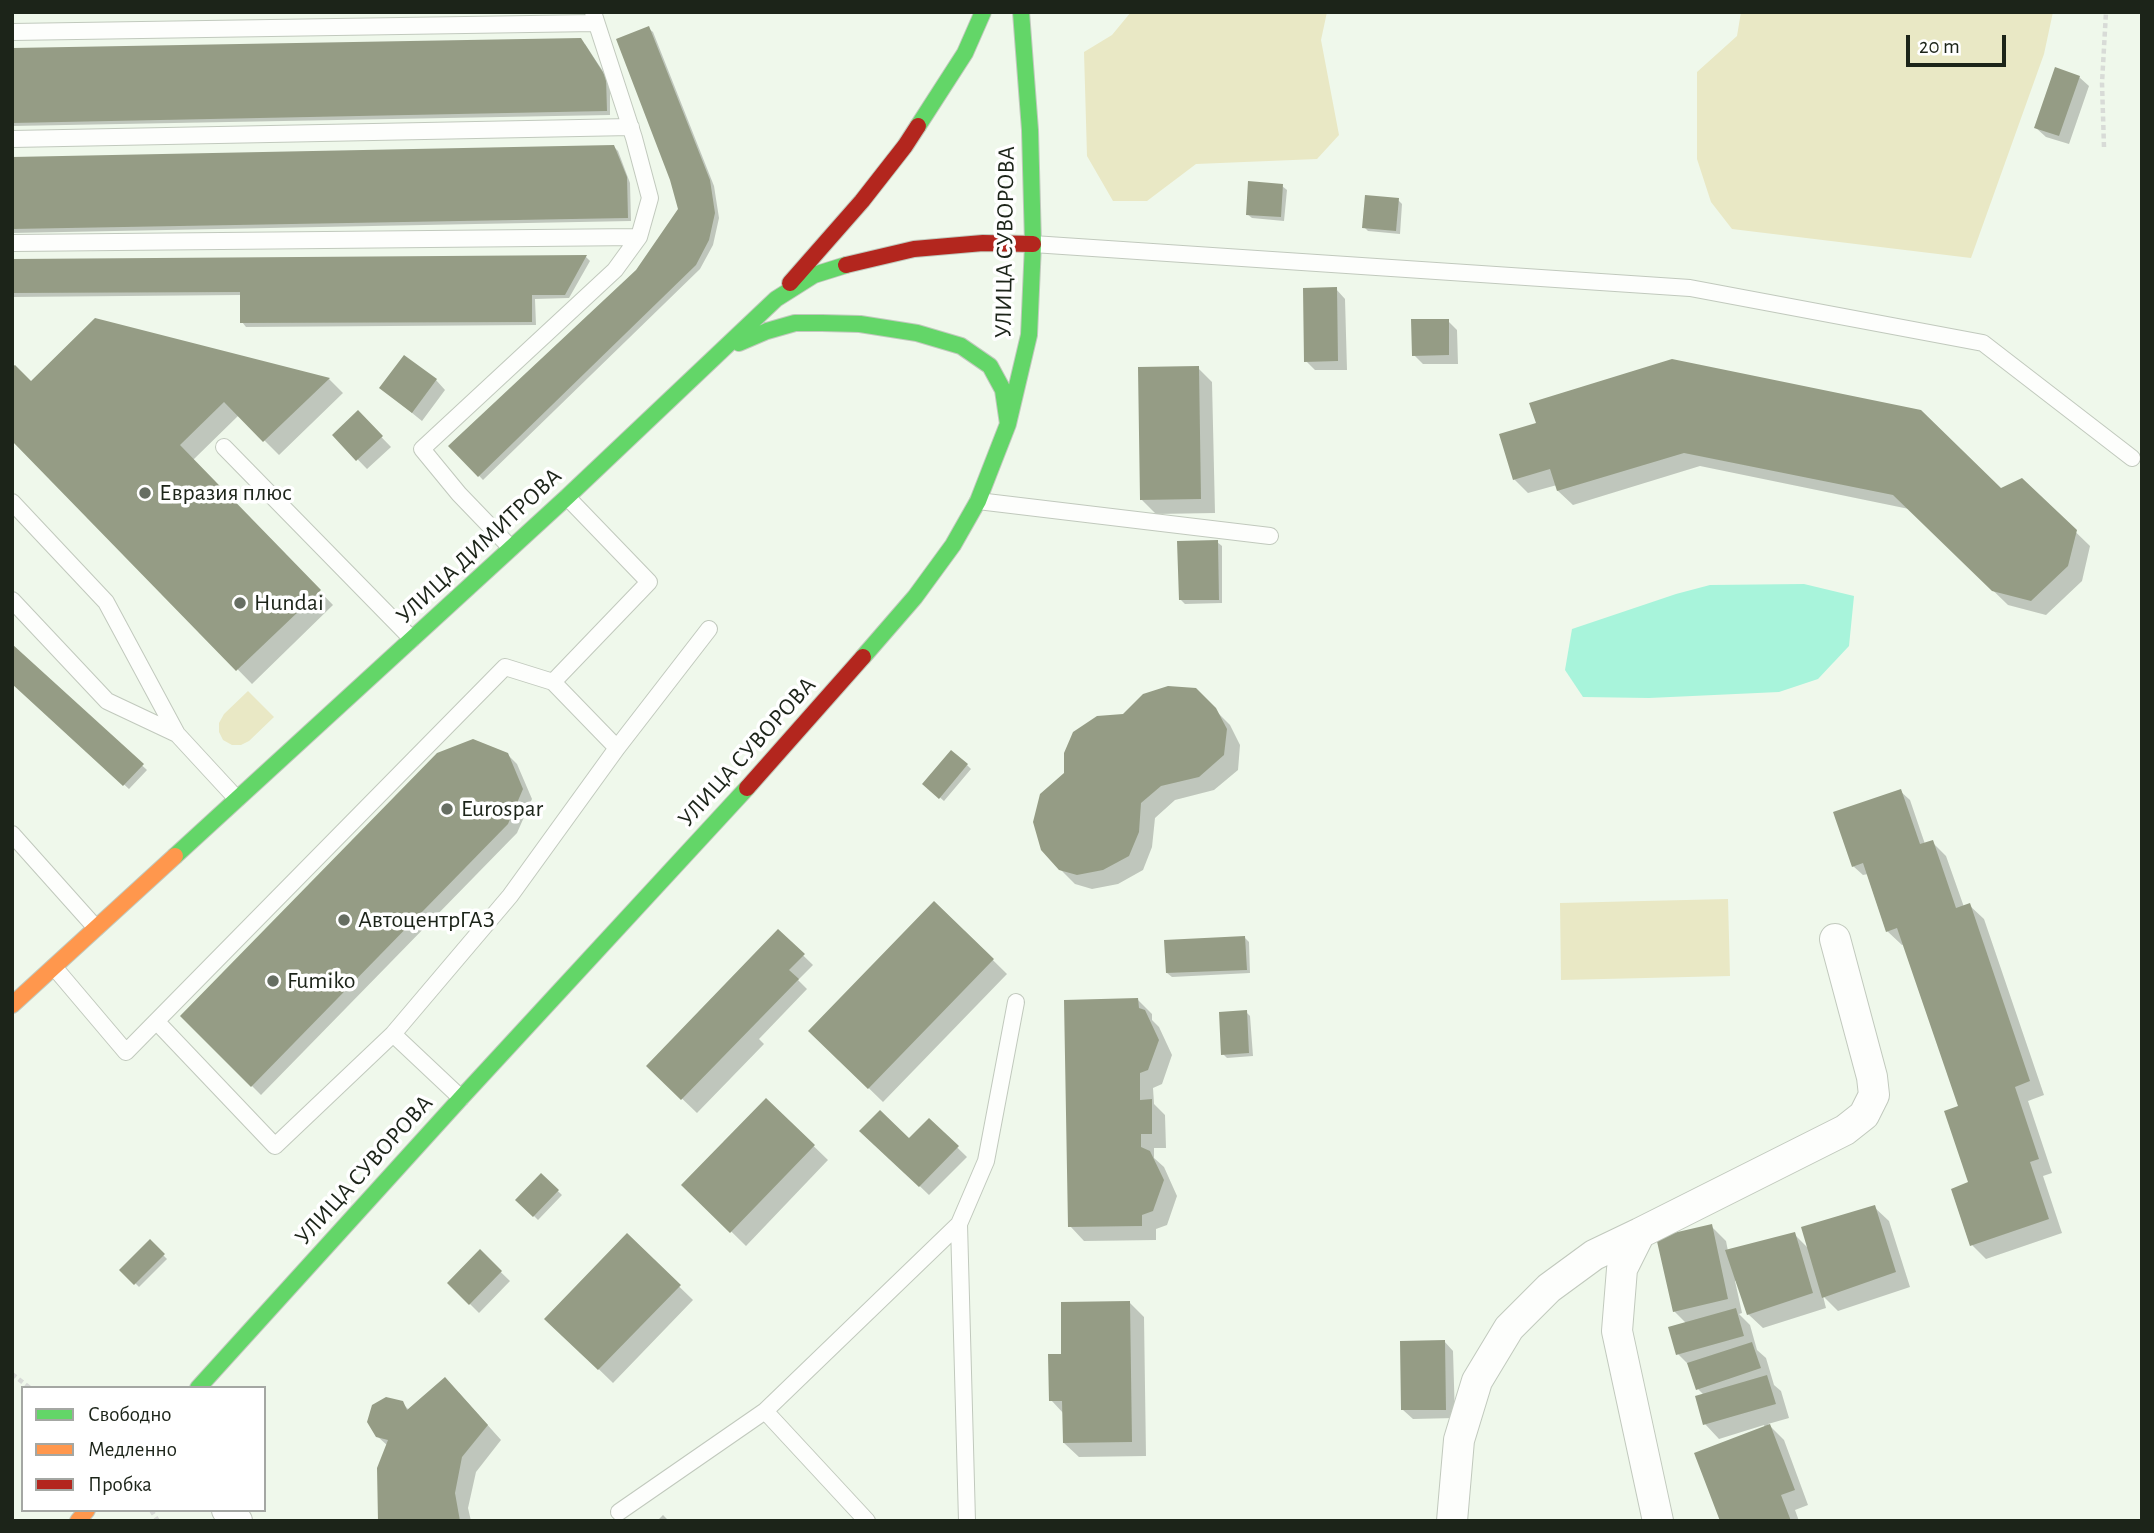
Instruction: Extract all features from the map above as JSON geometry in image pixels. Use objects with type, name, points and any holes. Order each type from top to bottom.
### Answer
[{"type":"main road","points":[[776,299],[862,201],[905,146],[965,53],[983,12]]},
{"type":"main road","name":"УЛИЦА СУВОРОВА","points":[[200,1386],[864,657],[915,597],[945,556],[978,501],[1009,424],[1029,335],[1033,244],[1030,130],[1021,12]]},
{"type":"main road","name":"УЛИЦА ДИМИТРОВА","points":[[12,1004],[567,497],[776,299],[814,275],[866,259],[914,249],[983,243],[1033,244]]},
{"type":"main road","points":[[718,353],[767,331],[795,323],[860,324],[917,333],[961,346],[990,366],[1003,390],[1009,424]]},
{"type":"street","points":[[1452,1521],[1459,1440],[1477,1381],[1509,1328],[1549,1288],[1594,1255],[1845,1130],[1864,1115],[1874,1095],[1872,1077],[1835,939]]},
{"type":"street","points":[[1640,1233],[1622,1269],[1617,1331],[1658,1521]]},
{"type":"lane","points":[[12,32],[594,17],[631,127],[650,198],[639,237],[615,270],[422,449],[459,494],[511,548]]},
{"type":"lane","points":[[12,139],[631,127]]},
{"type":"lane","points":[[12,243],[639,237]]},
{"type":"lane","points":[[1033,244],[1690,288],[1983,342],[2132,458]]},
{"type":"lane","points":[[224,447],[412,639]]},
{"type":"lane","points":[[553,682],[649,582],[567,497]]},
{"type":"lane","points":[[978,501],[1270,536]]},
{"type":"lane","points":[[12,502],[106,602],[177,734],[237,799]]},
{"type":"lane","points":[[12,600],[107,701],[177,734]]},
{"type":"lane","points":[[157,1022],[275,1146],[393,1034],[510,896],[617,748],[709,629]]},
{"type":"lane","points":[[54,967],[126,1052],[505,667],[553,682],[617,748]]},
{"type":"lane","points":[[12,834],[96,928]]},
{"type":"lane","points":[[619,1512],[765,1411],[959,1224],[986,1161],[1016,1002]]},
{"type":"lane","points":[[393,1034],[461,1098]]},
{"type":"lane","points":[[959,1224],[967,1521]]},
{"type":"lane","points":[[765,1411],[867,1521]]},
{"type":"path","points":[[2104,147],[2102,83],[2106,12]]},
{"type":"path","points":[[12,1374],[27,1386]]},
{"type":"shaded area","points":[[1131,12],[1327,12],[1321,40],[1339,135],[1317,159],[1196,164],[1147,201],[1113,201],[1087,156],[1084,52],[1112,35]]},
{"type":"shaded area","points":[[1741,12],[2053,12],[2044,54],[1971,258],[1732,229],[1711,202],[1697,159],[1697,72],[1737,36]]},
{"type":"shaded area","points":[[1804,584],[1854,596],[1849,646],[1818,679],[1779,692],[1649,698],[1583,697],[1565,670],[1572,629],[1710,585]]},
{"type":"shaded area","points":[[248,691],[274,717],[249,741],[232,745],[223,740],[219,723],[224,714]]},
{"type":"shaded area","points":[[1728,899],[1730,976],[1561,980],[1560,903]]},
{"type":"building","points":[[649,26],[710,180],[715,213],[709,240],[696,265],[478,477],[448,446],[636,270],[678,209],[670,180],[616,39]]},
{"type":"building","points":[[581,38],[606,77],[607,111],[12,123],[12,48]]},
{"type":"building","points":[[2055,67],[2080,76],[2059,136],[2034,128]]},
{"type":"building","points":[[614,145],[627,177],[628,218],[12,229],[12,157]]},
{"type":"building","points":[[1248,181],[1283,184],[1281,217],[1246,215]]},
{"type":"building","points":[[1365,195],[1399,198],[1396,231],[1362,228]]},
{"type":"building","points":[[587,255],[565,295],[532,295],[532,322],[240,323],[240,292],[12,293],[12,259]]},
{"type":"building","points":[[1337,287],[1338,361],[1304,362],[1303,288]]},
{"type":"building","name":"Евразия плюс","points":[[95,318],[330,378],[263,442],[224,402],[180,445],[321,590],[236,671],[12,441],[12,367],[15,365],[31,381]]},
{"type":"building","points":[[1411,319],[1449,319],[1449,355],[1412,356]]},
{"type":"building","points":[[404,355],[437,379],[412,413],[379,388]]},
{"type":"building","points":[[1672,359],[1921,410],[2001,488],[2022,478],[2077,530],[2068,566],[2031,601],[1992,591],[1893,495],[1684,453],[1557,491],[1550,469],[1513,480],[1499,434],[1536,423],[1529,403]]},
{"type":"building","points":[[1199,366],[1201,499],[1140,500],[1138,367]]},
{"type":"building","points":[[358,410],[383,436],[356,461],[332,435]]},
{"type":"building","points":[[1218,540],[1219,600],[1179,600],[1177,541]]},
{"type":"building","points":[[12,644],[144,764],[123,786],[12,684]]},
{"type":"building","points":[[1168,686],[1196,688],[1216,708],[1227,729],[1224,755],[1199,777],[1161,786],[1141,803],[1139,832],[1129,856],[1103,870],[1077,875],[1059,870],[1041,850],[1033,822],[1040,794],[1064,773],[1064,753],[1073,732],[1097,716],[1123,714],[1143,694]]},
{"type":"building","name":"АвтоцентрГАЗ","points":[[473,739],[508,753],[523,789],[508,824],[251,1087],[180,1016],[437,753]]},
{"type":"building","points":[[951,750],[968,764],[939,799],[922,784]]},
{"type":"building","points":[[1901,789],[1920,844],[1933,840],[1956,908],[1970,903],[2030,1081],[2015,1087],[2039,1159],[2030,1162],[2049,1219],[1970,1246],[1951,1189],[1968,1182],[1944,1111],[1958,1106],[1897,928],[1886,932],[1863,863],[1852,867],[1833,812]]},
{"type":"building","points":[[934,901],[994,959],[868,1089],[808,1031]]},
{"type":"building","points":[[778,929],[805,954],[789,970],[799,979],[681,1100],[646,1066]]},
{"type":"building","points":[[1245,936],[1247,970],[1166,973],[1164,940]]},
{"type":"building","points":[[1138,998],[1139,1008],[1145,1010],[1159,1040],[1148,1070],[1140,1073],[1140,1100],[1152,1099],[1152,1134],[1141,1134],[1141,1147],[1150,1151],[1164,1180],[1153,1211],[1142,1215],[1142,1226],[1068,1227],[1064,1000]]},
{"type":"building","points":[[1247,1010],[1249,1053],[1221,1055],[1219,1012]]},
{"type":"building","points":[[766,1098],[815,1145],[730,1233],[681,1185]]},
{"type":"building","points":[[880,1110],[909,1138],[929,1118],[959,1146],[919,1187],[859,1131]]},
{"type":"building","points":[[541,1173],[559,1190],[533,1217],[515,1200]]},
{"type":"building","points":[[1875,1205],[1896,1272],[1822,1298],[1801,1227]]},
{"type":"building","points":[[1712,1224],[1728,1299],[1673,1312],[1656,1237]]},
{"type":"building","points":[[1795,1232],[1813,1293],[1747,1315],[1725,1250]]},
{"type":"building","points":[[627,1233],[681,1285],[598,1370],[544,1319]]},
{"type":"building","points":[[150,1239],[165,1254],[134,1285],[119,1270]]},
{"type":"building","points":[[480,1249],[502,1271],[469,1305],[447,1283]]},
{"type":"building","points":[[1130,1301],[1132,1442],[1063,1443],[1062,1401],[1049,1401],[1048,1354],[1061,1354],[1061,1302]]},
{"type":"building","points":[[1736,1308],[1744,1336],[1676,1355],[1668,1327]]},
{"type":"building","points":[[1445,1340],[1446,1410],[1401,1410],[1400,1341]]},
{"type":"building","points":[[1752,1342],[1761,1368],[1696,1390],[1687,1363]]},
{"type":"building","points":[[1767,1375],[1776,1404],[1703,1425],[1695,1396]]},
{"type":"building","points":[[445,1377],[488,1425],[462,1457],[455,1493],[460,1521],[378,1521],[377,1468],[388,1440],[376,1437],[367,1422],[372,1405],[386,1397],[403,1401],[407,1410]]},
{"type":"building","points":[[1770,1424],[1795,1490],[1781,1495],[1791,1521],[1720,1521],[1694,1453]]},
{"type":"traffic: fast","points":[[918,126],[965,53],[983,12]]},
{"type":"traffic: fast","points":[[863,657],[915,597],[953,545],[978,501],[1008,424],[1029,335],[1033,244],[1030,130],[1021,12]]},
{"type":"traffic: fast","points":[[175,856],[567,497],[776,299],[814,275],[846,265]]},
{"type":"traffic: fast","points":[[739,343],[795,323],[822,323],[860,324],[917,333],[961,346],[990,366],[1003,390],[1008,424]]},
{"type":"traffic: fast","points":[[200,1386],[747,788]]},
{"type":"traffic: slow","points":[[12,1005],[175,856]]},
{"type":"traffic: slow","points":[[78,1521],[85,1512]]},
{"type":"traffic: jam","points":[[790,283],[862,201],[918,126]]},
{"type":"traffic: jam","points":[[846,265],[914,249],[983,243],[1033,244]]},
{"type":"traffic: jam","points":[[747,788],[863,657]]},
{"type":"place","name":"Евразия плюс","points":[[145,493]]},
{"type":"place","name":"Hundai","points":[[240,603]]},
{"type":"place","name":"Eurospar","points":[[447,809]]},
{"type":"place","name":"АвтоцентрГАЗ","points":[[344,920]]},
{"type":"place","name":"Fumiko","points":[[273,981]]}]
